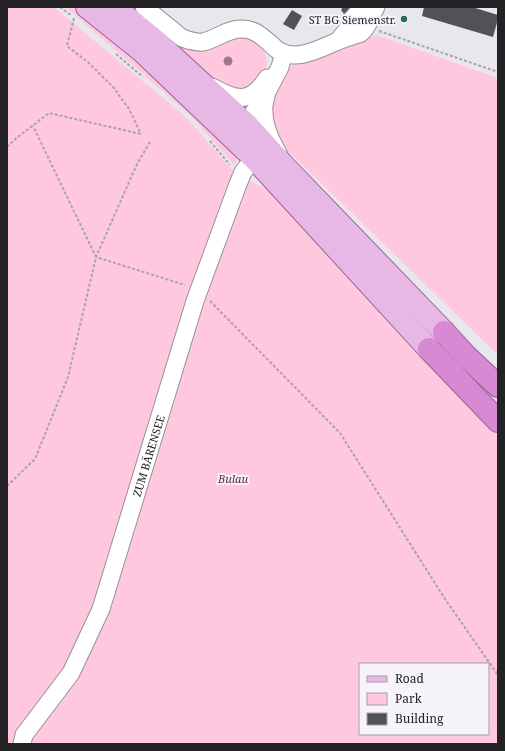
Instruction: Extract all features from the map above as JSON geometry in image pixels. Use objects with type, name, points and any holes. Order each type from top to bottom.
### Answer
[{"type":"highway","points":[[444,332],[498,386]]},
{"type":"highway","points":[[429,348],[498,409]]},
{"type":"highway","points":[[429,348],[498,420]]},
{"type":"main road","points":[[114,7],[157,42],[246,124],[285,167],[444,332]]},
{"type":"main road","points":[[80,16],[143,52],[213,131],[249,165],[429,348]]},
{"type":"street","points":[[144,7],[182,38],[188,40],[201,42],[206,41],[231,30],[245,28],[257,33],[284,53],[294,55],[325,47],[361,33],[366,28],[376,7]]},
{"type":"street","points":[[338,41],[347,30],[352,19],[363,7]]},
{"type":"street","points":[[202,82],[228,95],[240,98],[245,97],[257,92],[284,53]]},
{"type":"street","points":[[213,131],[237,128],[246,124],[266,94],[280,67],[284,53]]},
{"type":"street","points":[[266,94],[264,112],[265,123],[273,144],[285,167]]},
{"type":"street","points":[[246,124],[249,165],[285,167]]},
{"type":"street","name":"ZUM BÄRENSEE","points":[[22,744],[24,735],[71,673],[101,609],[199,289],[234,192],[249,165]]},
{"type":"path","points":[[7,147],[49,113],[141,134],[129,110],[114,88],[89,63],[67,46],[80,16],[60,7]]},
{"type":"path","points":[[366,28],[385,33],[498,72]]},
{"type":"path","points":[[114,53],[144,78]]},
{"type":"path","points":[[33,126],[96,257],[199,289],[340,434],[445,599],[498,675]]},
{"type":"path","points":[[213,131],[231,166],[249,165]]},
{"type":"path","points":[[7,486],[35,459],[68,377],[96,257],[138,164],[150,142]]},
{"type":"green space","name":"Bulau","points":[[7,7],[54,7],[187,118],[233,171],[258,185],[278,193],[498,436],[498,744],[7,744]]},
{"type":"green space","points":[[65,7],[79,7],[140,57],[233,152],[237,161],[234,165],[191,116]]},
{"type":"green space","points":[[376,35],[498,78],[498,355],[285,148],[269,124],[272,97],[288,69],[294,64]]},
{"type":"green space","points":[[229,36],[251,37],[263,48],[267,62],[265,72],[249,89],[224,89],[169,43],[173,38]]},
{"type":"building","points":[[341,7],[353,7],[344,14]]},
{"type":"building","points":[[424,7],[472,7],[498,15],[493,37],[422,16]]},
{"type":"building","points":[[292,10],[302,16],[294,30],[283,24]]},
{"type":"place","name":"ST BG Siemenstr.","points":[[404,19]]}]
